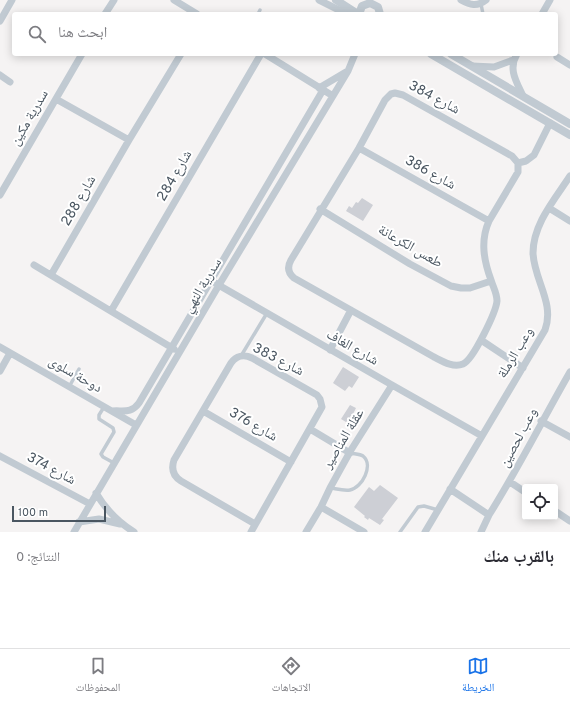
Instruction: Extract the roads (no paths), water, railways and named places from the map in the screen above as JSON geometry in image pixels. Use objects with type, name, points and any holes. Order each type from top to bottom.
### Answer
[{"type":"street","points":[[0,21],[12,0]]},
{"type":"street","points":[[107,12],[114,0]]},
{"type":"street","points":[[174,0],[194,12]]},
{"type":"street","points":[[319,0],[343,12]]},
{"type":"street","points":[[336,0],[355,12]]},
{"type":"street","points":[[461,0],[470,5],[483,2]]},
{"type":"street","points":[[543,12],[550,0]]},
{"type":"street","points":[[359,12],[361,2],[376,5],[380,12]]},
{"type":"street","name":"سدرية مكين","points":[[0,195],[81,56]]},
{"type":"street","name":"شارع 288","points":[[51,275],[128,140],[180,56]]},
{"type":"street","name":"شارع 284","points":[[111,311],[260,56]]},
{"type":"street","points":[[269,56],[333,96]]},
{"type":"street","name":"سدرية النهي","points":[[74,532],[219,285],[348,71],[354,56]]},
{"type":"street","points":[[434,56],[570,135]]},
{"type":"street","points":[[454,56],[570,124]]},
{"type":"street","points":[[472,66],[494,67],[515,57]]},
{"type":"street","points":[[515,57],[513,75],[523,96]]},
{"type":"street","points":[[557,57],[570,65]]},
{"type":"street","points":[[112,411],[126,412],[137,406],[321,89],[348,71]]},
{"type":"street","points":[[0,75],[10,82]]},
{"type":"street","name":"شارع 384","points":[[395,93],[403,95],[512,156],[518,163],[518,172],[486,228],[483,245],[485,260],[496,294],[497,303],[481,340],[473,354],[462,365],[453,365],[434,357],[294,278],[289,270],[291,260],[359,148],[384,100],[391,94],[395,93]]},
{"type":"street","points":[[56,99],[128,140]]},
{"type":"street","points":[[518,163],[531,159],[550,123]]},
{"type":"street","name":"شارع 386","points":[[359,148],[489,221]]},
{"type":"street","name":"وعب الرملة","points":[[425,532],[545,330],[548,319],[548,310],[535,265],[533,252],[536,234],[549,208],[570,176]]},
{"type":"street","points":[[549,208],[570,221]]},
{"type":"street","name":"طعس الكرعانة","points":[[320,210],[410,264],[451,286],[470,288],[491,281]]},
{"type":"street","points":[[34,265],[180,352]]},
{"type":"street","name":"شارع الغاف","points":[[210,280],[392,386],[482,436]]},
{"type":"street","points":[[330,350],[351,310]]},
{"type":"street","points":[[481,340],[523,368]]},
{"type":"street","name":"دوحة سلوى","points":[[0,347],[136,425]]},
{"type":"street","points":[[0,371],[10,353]]},
{"type":"street","name":"شارع 383","points":[[251,532],[322,407],[320,398],[317,395],[252,358],[241,356],[233,360],[231,363],[174,460],[172,466],[174,475],[181,481],[255,524]]},
{"type":"street","name":"وعب لحصين","points":[[481,532],[489,515],[510,482],[541,421],[570,372]]},
{"type":"street","name":"عقلة المناصير","points":[[306,532],[350,453],[392,386]]},
{"type":"street","name":"شارع 376","points":[[203,411],[291,462]]},
{"type":"street","points":[[541,421],[570,437]]},
{"type":"street","points":[[310,429],[350,453]]},
{"type":"street","name":"شارع 374","points":[[0,456],[90,504]]},
{"type":"street","points":[[510,482],[522,490]]},
{"type":"street","points":[[450,489],[489,515]]},
{"type":"street","points":[[96,493],[105,507],[122,524],[133,532]]},
{"type":"street","points":[[321,506],[364,532]]},
{"type":"street","points":[[558,513],[570,521]]},
{"type":"street","points":[[79,522],[99,519],[122,524]]},
{"type":"lane","points":[[483,2],[483,12]]},
{"type":"lane","points":[[241,356],[267,313]]},
{"type":"lane","points":[[69,387],[79,369]]},
{"type":"lane","points":[[104,407],[99,415],[99,419],[113,428],[114,432],[101,454],[103,457],[114,463]]},
{"type":"lane","points":[[330,488],[350,490],[357,487],[362,481],[367,470],[366,462],[362,455],[350,453]]},
{"type":"lane","points":[[400,532],[418,508],[424,506],[438,510]]}]
